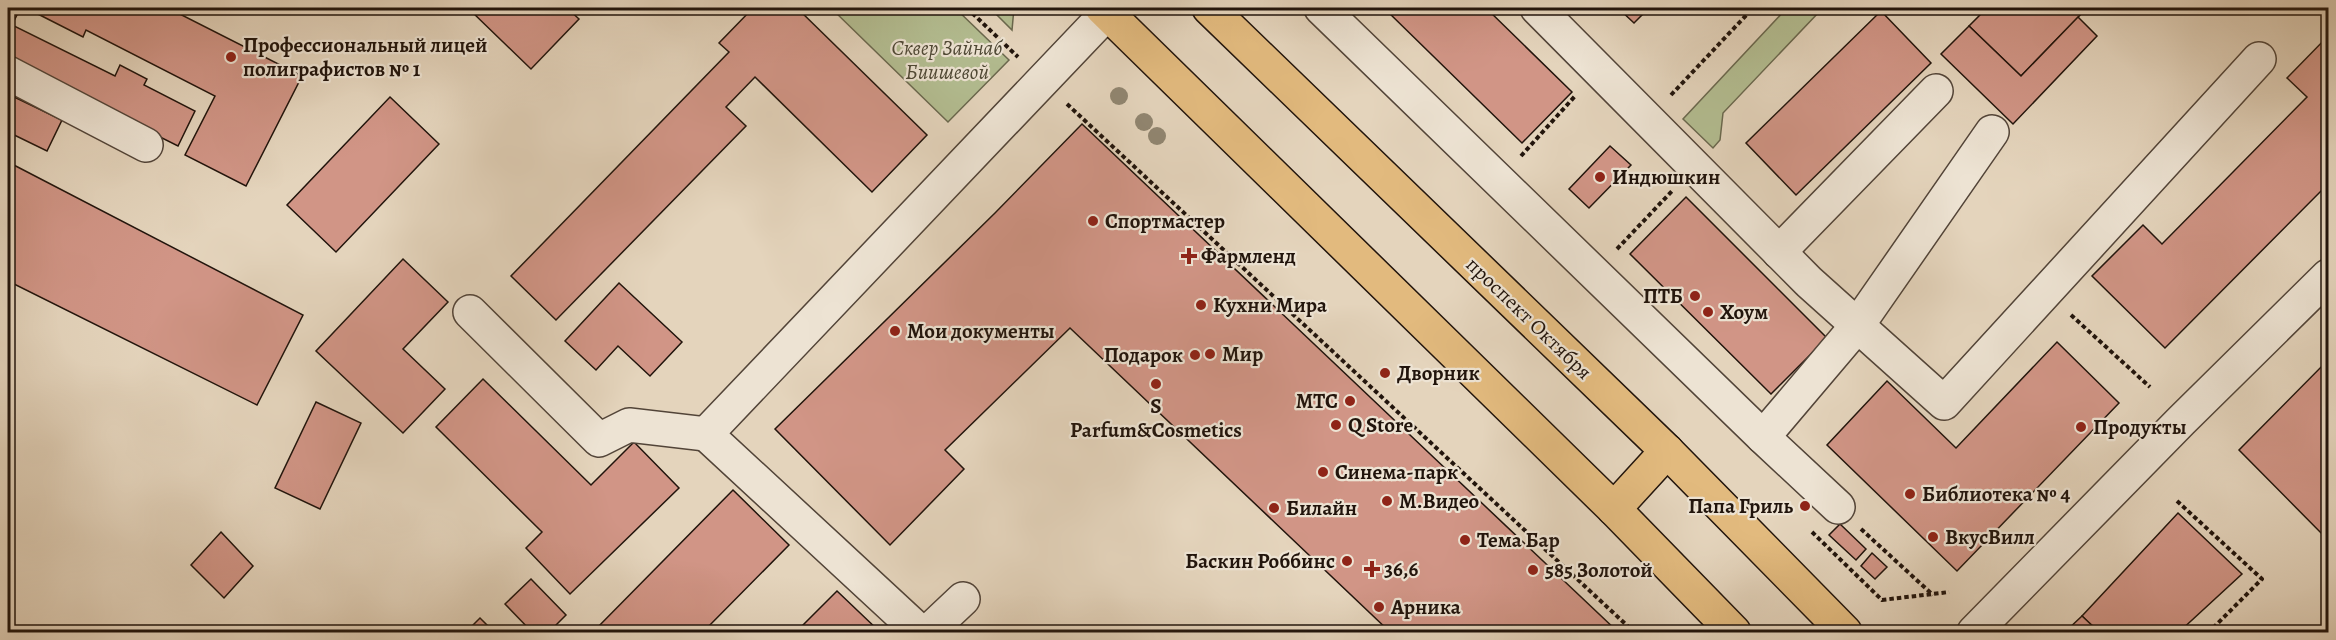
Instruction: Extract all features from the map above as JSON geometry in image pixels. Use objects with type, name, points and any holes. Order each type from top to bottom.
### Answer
[{"type":"main road","name":"проспект Октября","points":[[1209,8],[1667,451],[1845,633]]},
{"type":"main road","points":[[1105,10],[1614,509],[1734,633]]},
{"type":"main road","points":[[1614,509],[1667,451]]},
{"type":"street","points":[[1537,8],[1779,252],[1857,326],[1944,403],[2259,59]]},
{"type":"street","points":[[706,434],[1042,81],[1105,10]]},
{"type":"street","points":[[1338,13],[1763,437],[1838,507]]},
{"type":"street","points":[[8,73],[146,145]]},
{"type":"street","points":[[1779,252],[1936,91]]},
{"type":"street","points":[[1763,437],[1857,326],[1992,132]]},
{"type":"street","points":[[1974,633],[2181,421],[2328,276]]},
{"type":"street","points":[[470,312],[599,440],[629,425],[706,434],[920,633]]},
{"type":"street","points":[[928,633],[963,598]]},
{"type":"path","points":[[967,8],[1042,81],[1634,633]]},
{"type":"path","points":[[1648,120],[1753,8]]},
{"type":"path","points":[[1515,163],[1599,70]]},
{"type":"path","points":[[1616,251],[1621,243],[1695,167]]},
{"type":"path","points":[[2046,291],[2150,387]]},
{"type":"path","points":[[2177,501],[2262,579],[2210,633]]},
{"type":"path","points":[[1838,507],[1933,595]]},
{"type":"path","points":[[1882,600],[1949,592]]},
{"type":"green space","name":"Сквер Зайнаб Биишевой","points":[[831,8],[955,8],[1009,60],[948,122]]},
{"type":"green space","points":[[990,8],[1014,8],[1012,30]]},
{"type":"green space","points":[[1787,8],[1814,8],[1819,12],[1723,113],[1720,140],[1713,148],[1683,119]]},
{"type":"building","points":[[8,8],[19,11],[12,25],[115,76],[120,65],[147,79],[144,85],[195,111],[178,146],[8,61]]},
{"type":"building","points":[[33,8],[168,8],[302,76],[246,186],[185,155],[215,96],[86,30],[83,37],[32,11]]},
{"type":"building","points":[[474,8],[567,8],[579,19],[531,69],[471,11]]},
{"type":"building","points":[[753,8],[797,8],[927,135],[872,192],[755,77],[726,107],[746,126],[556,320],[511,276],[729,52],[719,43]]},
{"type":"building","points":[[1388,8],[1486,8],[1572,92],[1522,143],[1386,10]]},
{"type":"building","points":[[1618,8],[1649,8],[1634,23]]},
{"type":"building","points":[[1987,8],[2087,8],[2021,76],[1969,26]]},
{"type":"building","points":[[1881,11],[1931,63],[1796,195],[1746,143]]},
{"type":"building","points":[[2078,17],[2097,36],[2013,124],[1941,54],[1969,26],[2021,76]]},
{"type":"building","points":[[2328,36],[2328,184],[2165,348],[2092,276],[2143,225],[2162,244],[2307,97],[2287,78]]},
{"type":"building","points":[[8,94],[62,120],[47,151],[8,132]]},
{"type":"building","points":[[390,97],[439,144],[336,252],[287,205]]},
{"type":"building","name":"Мир","points":[[1082,124],[1618,632],[1390,632],[1070,328],[945,450],[964,469],[890,545],[775,429],[995,213]]},
{"type":"building","points":[[1610,146],[1631,165],[1589,208],[1569,189]]},
{"type":"building","points":[[8,162],[303,315],[257,405],[8,281]]},
{"type":"building","points":[[1686,197],[1827,338],[1771,394],[1630,254]]},
{"type":"building","points":[[403,259],[448,302],[403,349],[445,389],[403,433],[316,351]]},
{"type":"building","points":[[619,283],[682,342],[650,376],[618,346],[596,370],[565,341]]},
{"type":"building","points":[[2057,342],[2119,403],[1957,571],[1827,445],[1887,381],[1956,448]]},
{"type":"building","points":[[2328,360],[2328,540],[2239,450]]},
{"type":"building","points":[[483,379],[591,485],[634,442],[679,488],[570,594],[526,548],[542,532],[436,427]]},
{"type":"building","points":[[316,402],[361,423],[320,509],[275,488]]},
{"type":"building","points":[[733,490],[789,545],[703,632],[593,632]]},
{"type":"building","points":[[2178,513],[2242,574],[2179,632],[2099,632],[2082,616]]},
{"type":"building","points":[[1840,524],[1866,549],[1856,560],[1829,535]]},
{"type":"building","points":[[221,532],[253,566],[224,598],[191,565]]},
{"type":"building","points":[[1872,553],[1887,567],[1875,579],[1861,566]]},
{"type":"building","points":[[531,579],[566,615],[549,632],[532,632],[505,604]]},
{"type":"building","points":[[837,591],[880,632],[796,632]]},
{"type":"building","points":[[2082,616],[2099,632],[2065,632]]},
{"type":"building","points":[[480,618],[494,632],[466,632]]},
{"type":"place","name":"Профессиональный лицей полиграфистов № 1","points":[[231,57]]},
{"type":"place","name":"Индюшкин","points":[[1600,177]]},
{"type":"place","name":"Спортмастер","points":[[1093,221]]},
{"type":"place","name":"Фармленд","points":[[1189,256]]},
{"type":"place","name":"ПТБ","points":[[1695,296]]},
{"type":"place","name":"Кухни Мира","points":[[1201,305]]},
{"type":"place","name":"Хоум","points":[[1708,312]]},
{"type":"place","name":"Мои документы","points":[[895,331]]},
{"type":"place","name":"Мир","points":[[1210,354]]},
{"type":"place","name":"Подарок","points":[[1195,355]]},
{"type":"place","name":"Дворник","points":[[1385,373]]},
{"type":"place","name":"S Parfum&Cosmetics","points":[[1156,384]]},
{"type":"place","name":"МТС","points":[[1350,401]]},
{"type":"place","name":"Q Store","points":[[1336,425]]},
{"type":"place","name":"Продукты","points":[[2081,427]]},
{"type":"place","name":"Синема-парк","points":[[1323,472]]},
{"type":"place","name":"Библиотека № 4","points":[[1910,494]]},
{"type":"place","name":"М.Видео","points":[[1387,501]]},
{"type":"place","name":"Папа Гриль","points":[[1805,506]]},
{"type":"place","name":"Билайн","points":[[1274,508]]},
{"type":"place","name":"ВкусВилл","points":[[1933,537]]},
{"type":"place","name":"Тема Бар","points":[[1465,540]]},
{"type":"place","name":"Баскин Роббинс","points":[[1347,561]]},
{"type":"place","name":"36,6","points":[[1372,569]]},
{"type":"place","name":"585 Золотой","points":[[1533,570]]},
{"type":"place","name":"Арника","points":[[1379,607]]}]
